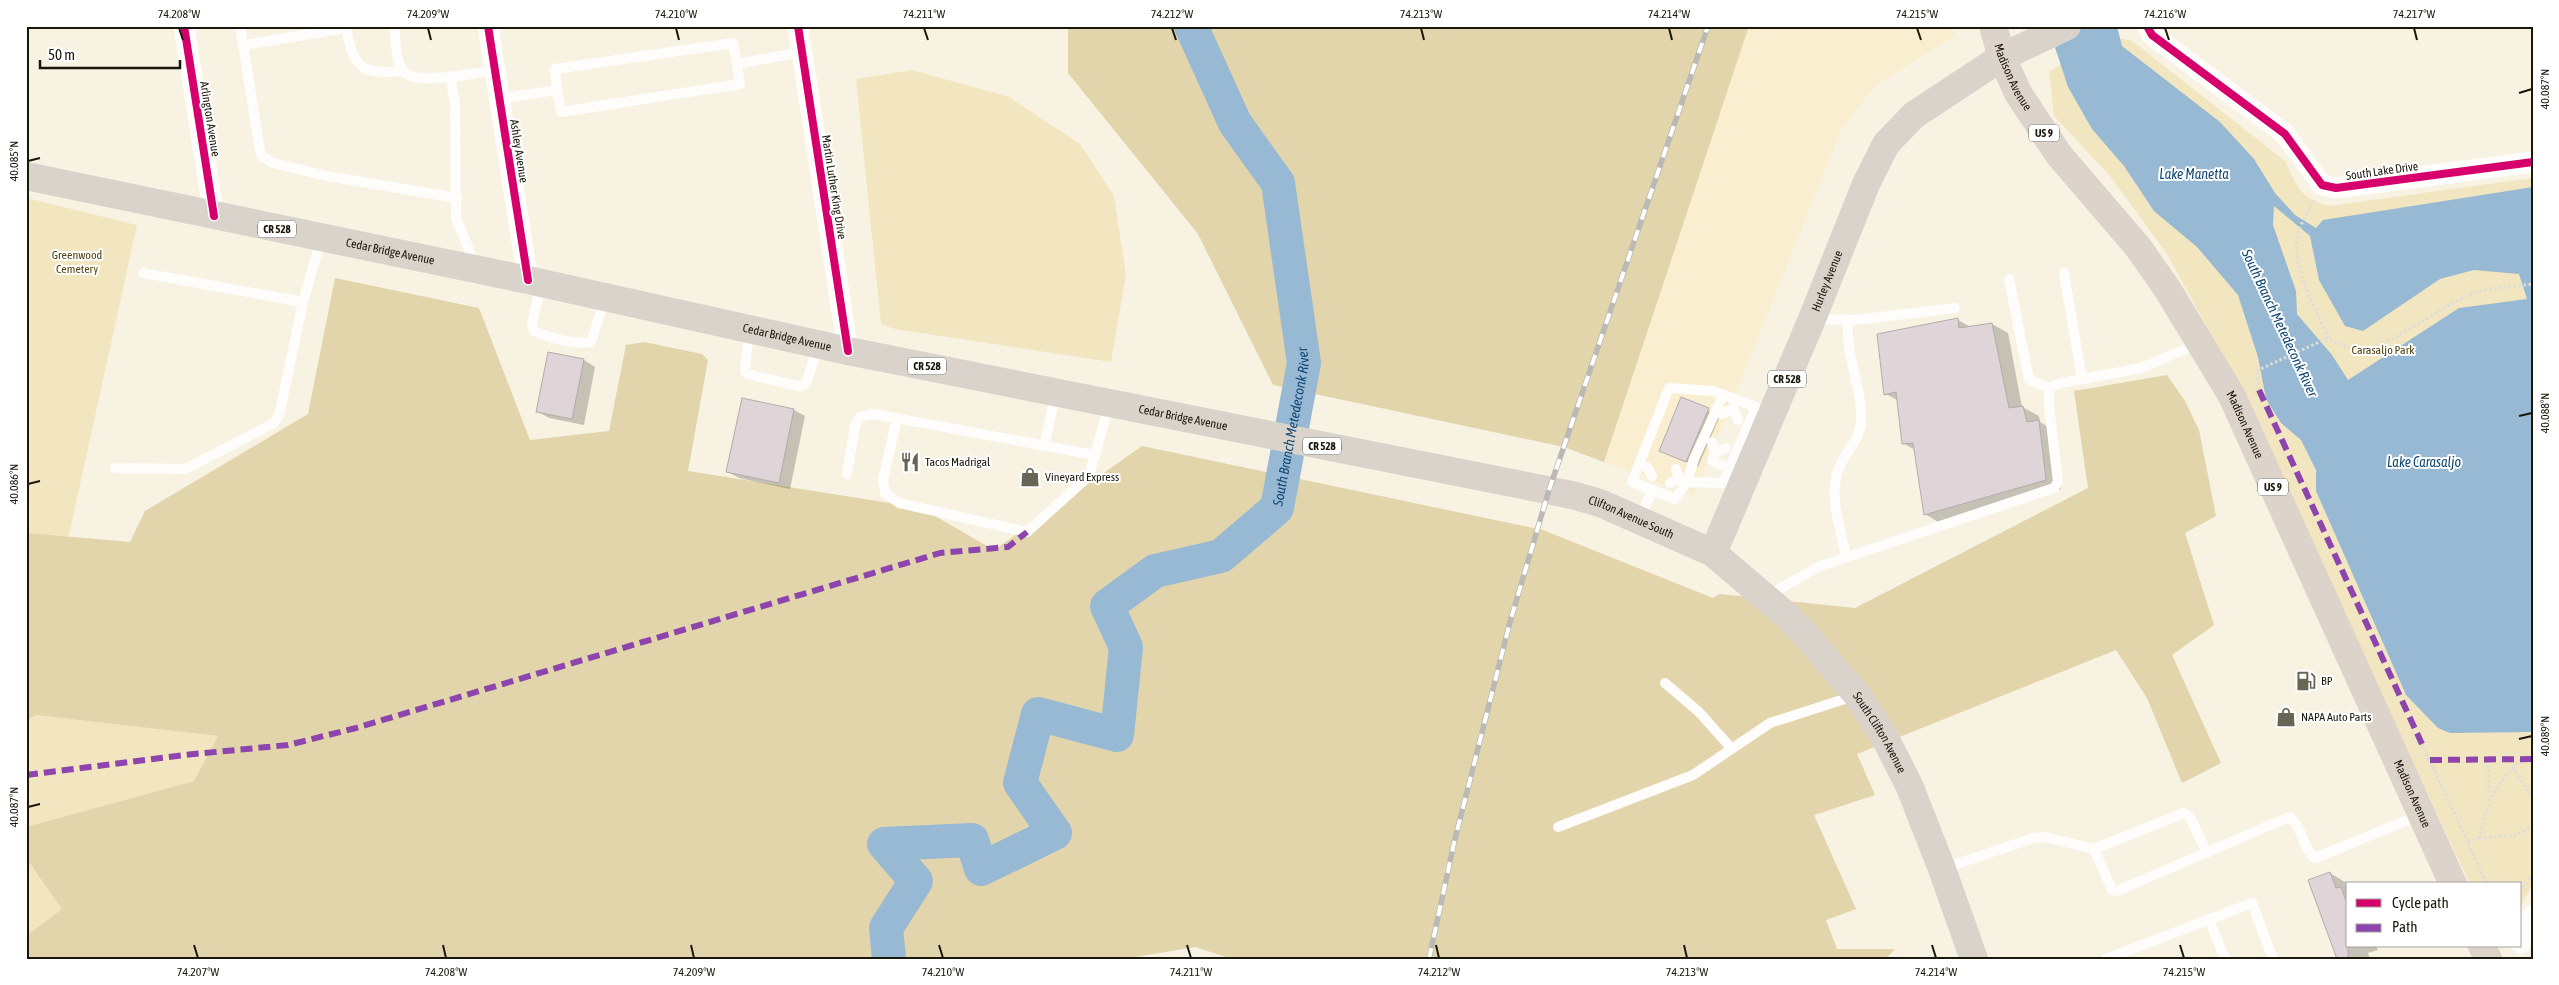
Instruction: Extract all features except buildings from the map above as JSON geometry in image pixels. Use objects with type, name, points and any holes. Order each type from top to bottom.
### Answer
[{"type":"highway","name":"Madison Avenue","points":[[1993,26],[2006,54],[2018,93],[2059,156],[2138,247],[2201,342],[2232,396],[2452,882]]},
{"type":"main road","name":"CR 528","points":[[2006,54],[2067,26]]},
{"type":"main road","name":"Hurley Avenue","points":[[1713,553],[1730,480],[1812,319],[1866,184],[1886,144],[1914,115],[2006,54]]},
{"type":"main road","name":"Cedar Bridge Avenue","points":[[26,176],[535,282],[848,351],[1056,391],[1394,461],[1549,490]]},
{"type":"main road","name":"Clifton Avenue South","points":[[1549,490],[1600,503],[1713,553]]},
{"type":"main road","name":"South Clifton Avenue","points":[[1713,553],[1805,634],[1857,695],[1885,738],[1908,785],[1942,869],[1974,959]]},
{"type":"street","name":"Arlington Avenue","points":[[184,26],[214,216]]},
{"type":"street","name":"Ashley Avenue","points":[[488,26],[500,100],[535,282]]},
{"type":"street","name":"Martin Luther King Drive","points":[[798,26],[848,351]]},
{"type":"street","name":"South Lake Drive","points":[[2148,26],[2152,35],[2285,134],[2322,185],[2336,188],[2533,162]]},
{"type":"street","points":[[2522,940],[2533,915]]},
{"type":"street","points":[[2511,959],[2518,948]]},
{"type":"lane","points":[[240,26],[261,156],[273,163],[327,176],[458,198]]},
{"type":"lane","points":[[394,26],[399,60],[404,71],[413,77],[435,78],[495,70]]},
{"type":"lane","points":[[244,46],[346,27],[350,53],[363,68],[377,74],[404,71]]},
{"type":"lane","points":[[734,43],[737,64],[740,84],[561,112],[555,69],[734,43]]},
{"type":"lane","points":[[737,64],[802,52]]},
{"type":"lane","points":[[450,76],[455,103],[458,198],[456,218],[478,270]]},
{"type":"lane","points":[[500,100],[557,90]]},
{"type":"lane","points":[[115,468],[185,469],[273,424],[279,416],[303,302],[321,238]]},
{"type":"lane","points":[[143,273],[303,302]]},
{"type":"lane","points":[[2064,273],[2082,379]]},
{"type":"lane","points":[[2009,279],[2029,380],[2049,388],[2082,379],[2141,368],[2201,342]]},
{"type":"lane","points":[[535,282],[532,324],[534,331],[541,335],[584,344],[591,342],[606,298]]},
{"type":"lane","points":[[1812,319],[1848,320],[1956,308]]},
{"type":"lane","points":[[1846,558],[1833,488],[1840,464],[1857,441],[1861,422],[1846,339],[1848,320]]},
{"type":"lane","points":[[749,330],[744,371],[747,374],[798,386],[804,385],[807,381],[818,344]]},
{"type":"lane","points":[[1722,396],[1694,459],[1679,482],[1675,499],[1632,482],[1649,467],[1669,388],[1713,391],[1722,396],[1735,404],[1764,410]]},
{"type":"lane","points":[[1765,597],[1820,566],[2054,488],[2058,482],[2049,406],[2049,388]]},
{"type":"lane","points":[[1044,446],[1056,391]]},
{"type":"lane","points":[[897,418],[883,480],[885,493],[899,503],[1027,532],[1089,476],[1110,402]]},
{"type":"lane","points":[[1722,414],[1735,404]]},
{"type":"lane","points":[[1735,404],[1738,420]]},
{"type":"lane","points":[[847,474],[855,426],[860,417],[874,414],[1095,455]]},
{"type":"lane","points":[[1712,442],[1715,453],[1712,461],[1730,480]]},
{"type":"lane","points":[[1715,453],[1726,448]]},
{"type":"lane","points":[[1676,469],[1679,482]]},
{"type":"lane","points":[[1679,482],[1730,480]]},
{"type":"lane","points":[[1640,521],[1652,490]]},
{"type":"lane","points":[[1665,683],[1699,712],[1731,748]]},
{"type":"lane","points":[[1558,827],[1693,774],[1770,723],[1857,695]]},
{"type":"lane","points":[[1942,869],[2033,838],[2045,837],[2094,849],[2184,813],[2190,817],[2206,853]]},
{"type":"lane","points":[[2094,849],[2112,890],[2117,891],[2289,817],[2296,821],[2309,854],[2315,858],[2421,814]]},
{"type":"lane","points":[[2106,959],[2252,903],[2273,959]]},
{"type":"lane","points":[[2209,919],[2225,959]]},
{"type":"path","points":[[2304,219],[2296,240],[2303,275],[2327,338],[2337,344],[2362,350],[2407,330],[2463,297],[2500,286],[2533,284]]},
{"type":"path","points":[[2259,390],[2256,371],[2327,338]]},
{"type":"path","points":[[2422,744],[2486,882]]},
{"type":"path","points":[[2489,798],[2501,780],[2522,759]]},
{"type":"path","points":[[2479,838],[2489,798],[2488,760]]},
{"type":"path","points":[[2513,768],[2533,798]]},
{"type":"path","points":[[2468,842],[2479,838],[2517,834],[2532,828]]},
{"type":"path","points":[[2522,889],[2533,873]]},
{"type":"shaded area","points":[[1068,26],[1749,26],[1604,462],[1564,447],[1273,385],[1198,234],[1068,73]]},
{"type":"shaded area","points":[[1749,26],[1953,26],[1955,36],[1877,84],[1843,126],[1694,496],[1604,462]]},
{"type":"shaded area","points":[[335,278],[479,308],[530,440],[609,431],[626,345],[644,342],[702,354],[708,360],[688,471],[921,508],[994,550],[1142,446],[1543,530],[1713,598],[1720,594],[1855,608],[2088,488],[2074,391],[2167,375],[2185,401],[2199,430],[2216,516],[2185,533],[2214,625],[2172,655],[2221,763],[2182,783],[2147,698],[2116,650],[1857,754],[1875,795],[1814,815],[1856,909],[1826,920],[1837,949],[1895,949],[1885,959],[1232,959],[1195,947],[1124,959],[26,959],[26,936],[62,909],[26,858],[26,827],[194,781],[218,736],[36,715],[26,721],[26,533],[130,542],[145,511],[308,414]]},
{"type":"green space","name":"Carasaljo Park","points":[[2110,38],[2131,40],[2285,161],[2297,185],[2305,195],[2329,206],[2533,178],[2533,884],[2522,903],[2522,882],[2469,882],[2223,356],[2167,254],[2110,176],[2054,116],[2049,71]]},
{"type":"green space","points":[[912,70],[1009,97],[1080,144],[1114,196],[1126,275],[1111,362],[895,329],[881,324],[856,79]]},
{"type":"green space","name":"Greenwood Cemetery","points":[[26,198],[137,225],[65,553],[26,547]]},
{"type":"green space","points":[[36,715],[218,736],[194,781],[26,827],[26,721]]},
{"type":"green space","points":[[26,858],[62,909],[26,936]]},
{"type":"water","name":"Lake Carasaljo","points":[[2048,26],[2117,26],[2122,46],[2220,122],[2254,159],[2275,193],[2295,215],[2316,228],[2323,220],[2533,187],[2533,732],[2450,733],[2438,728],[2406,695],[2316,491],[2316,470],[2301,440],[2281,423],[2266,399],[2258,357],[2238,295],[2197,247],[2154,211],[2124,166],[2092,129],[2068,87]],"holes":[[[2274,206],[2310,236],[2319,280],[2345,326],[2363,331],[2440,279],[2474,270],[2519,274],[2527,299],[2459,308],[2348,380],[2332,355],[2297,314],[2296,291],[2273,225]]]},
{"type":"waterway","name":"South Branch Metedeconk River","points":[[889,959],[886,928],[916,881],[884,844],[972,840],[981,869],[1055,833],[1020,783],[1038,714],[1117,735],[1126,647],[1107,606],[1155,571],[1221,556],[1277,508],[1304,363],[1278,183],[1235,123],[1191,26]]},
{"type":"railway","points":[[1429,959],[1454,843],[1510,622],[1549,490],[1708,26]]},
{"type":"marked path","points":[[2259,390],[2422,744]]},
{"type":"marked path","points":[[26,775],[184,755],[288,745],[356,728],[940,553],[1008,547],[1027,532]]},
{"type":"marked path","points":[[2430,760],[2533,759]]},
{"type":"cycle path","points":[[184,26],[214,216]]},
{"type":"cycle path","points":[[488,26],[528,280]]},
{"type":"cycle path","points":[[798,26],[848,351]]},
{"type":"cycle path","points":[[2147,26],[2152,35],[2285,134],[2322,185],[2336,188],[2533,162]]},
{"type":"place","name":"Tacos Madrigal","points":[[910,462]]},
{"type":"place","name":"Vineyard Express","points":[[1030,477]]},
{"type":"place","name":"BP","points":[[2306,681]]},
{"type":"place","name":"NAPA Auto Parts","points":[[2286,717]]},
{"type":"water label","name":"Lake Manetta","points":[[2194,174]]}]
